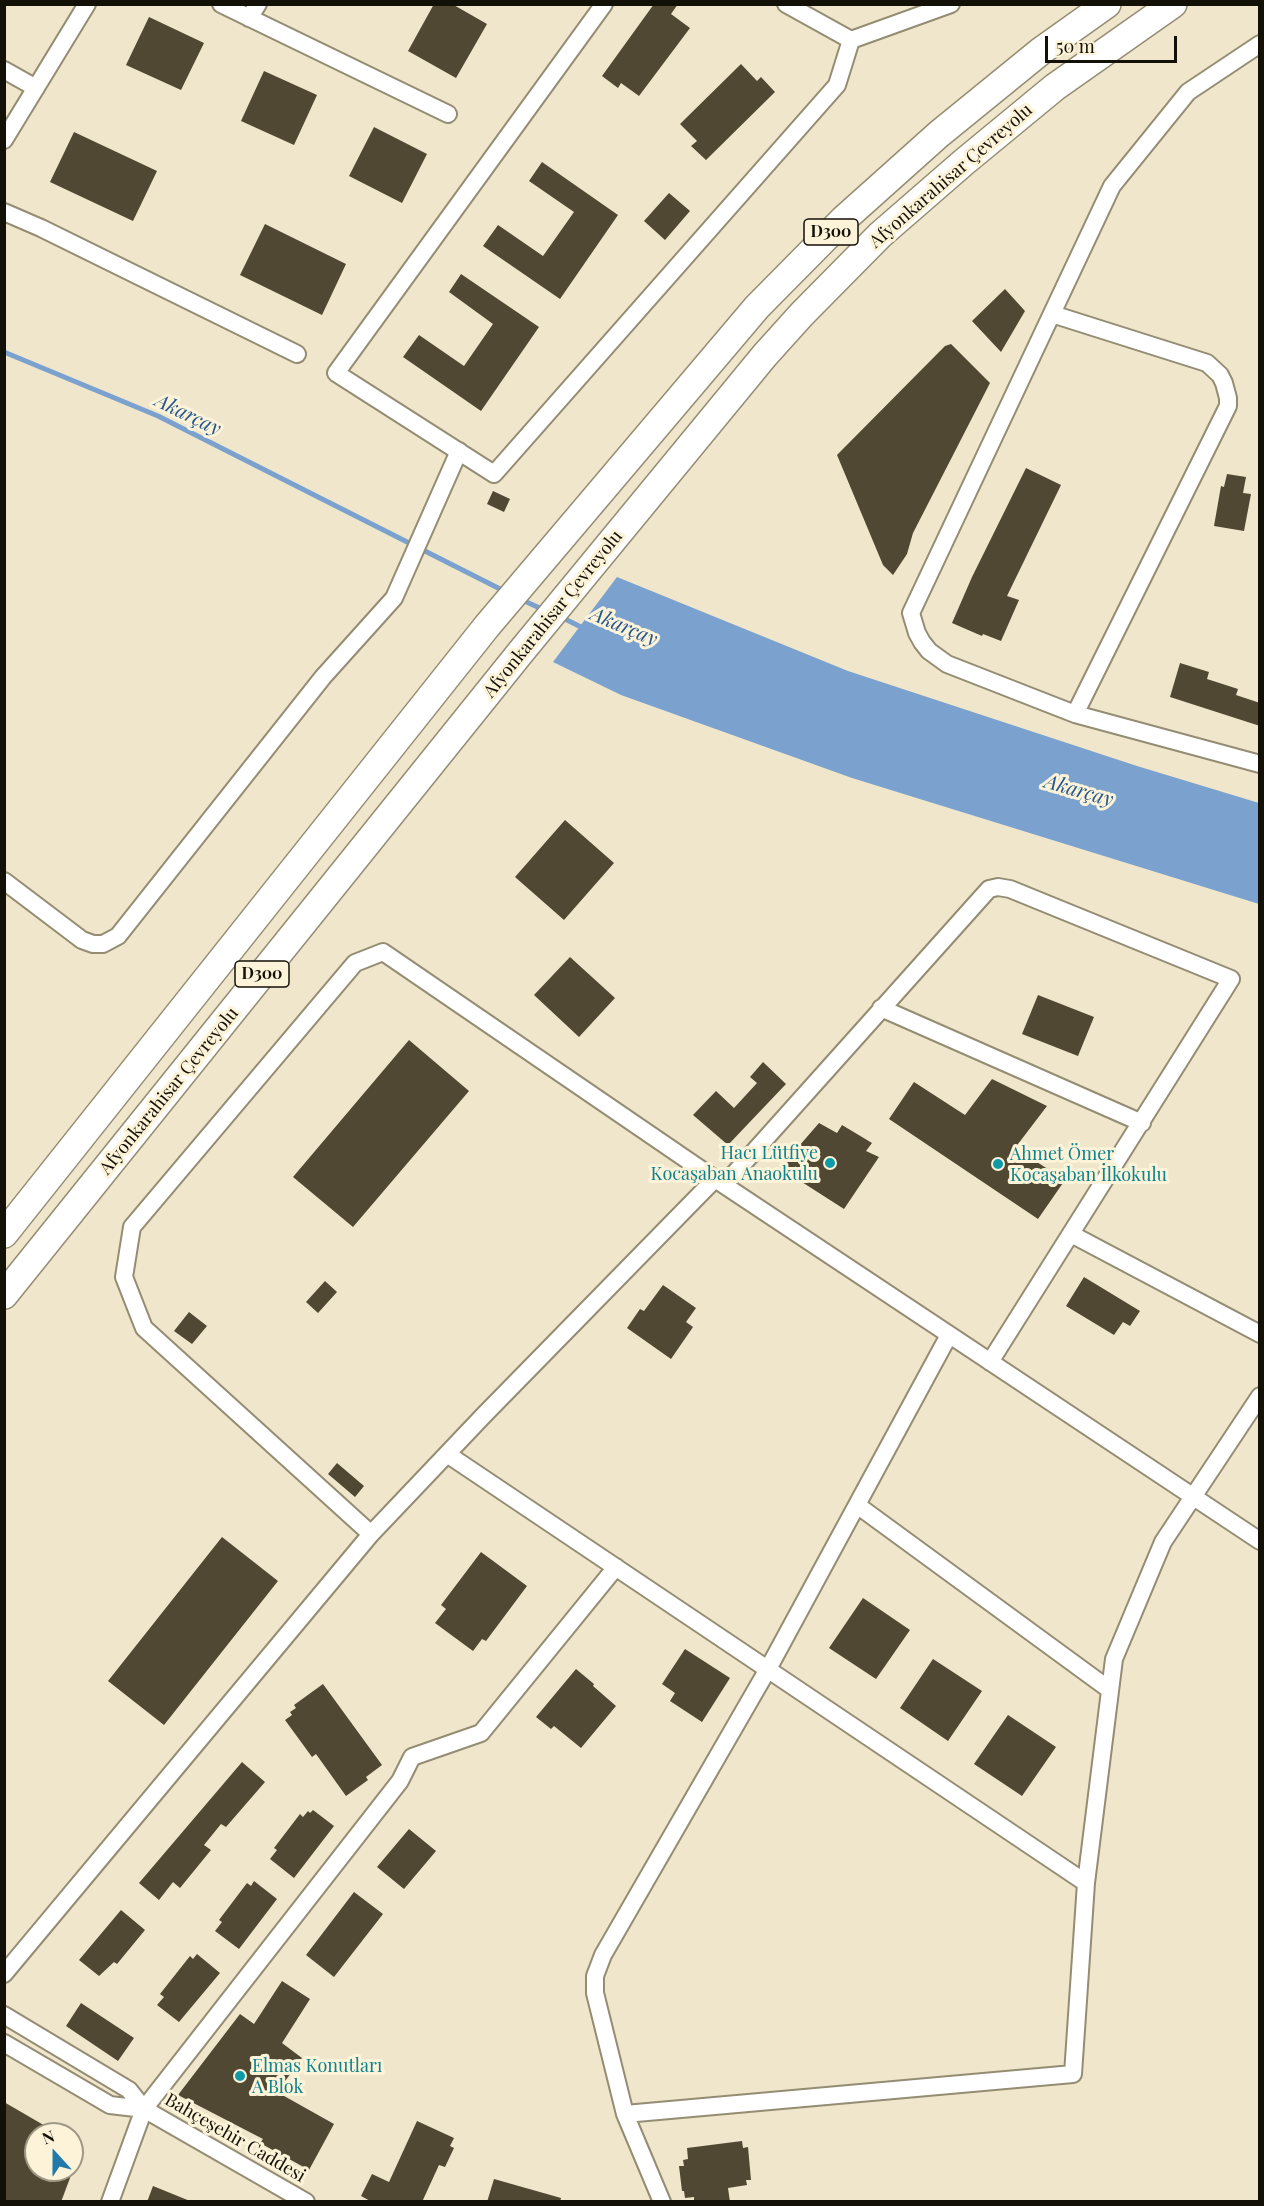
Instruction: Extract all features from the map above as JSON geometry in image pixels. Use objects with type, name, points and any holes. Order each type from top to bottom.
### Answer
[{"type":"highway","name":"Afyonkarahisar Çevreyolu","points":[[4,1234],[487,626],[757,307],[844,219],[958,118],[1041,51],[1107,4]]},
{"type":"highway","name":"Afyonkarahisar Çevreyolu","points":[[4,1295],[520,653],[765,355],[802,314],[880,235],[963,162],[1055,87],[1173,4]]},
{"type":"street","points":[[4,140],[87,4]]},
{"type":"street","points":[[221,4],[254,11],[448,114]]},
{"type":"street","points":[[604,4],[336,373],[494,474],[837,85],[851,40]]},
{"type":"street","points":[[786,4],[851,40],[951,4]]},
{"type":"street","points":[[1260,44],[1188,92],[1112,186],[911,614],[922,642],[938,659],[1075,714],[1260,764]]},
{"type":"street","points":[[4,70],[36,88]]},
{"type":"street","points":[[4,212],[42,228],[297,354]]},
{"type":"street","points":[[1052,314],[1207,363],[1220,375],[1228,398],[1228,406],[1075,714]]},
{"type":"street","points":[[4,881],[82,940],[93,944],[103,944],[118,936],[323,677],[394,598],[459,451]]},
{"type":"street","points":[[4,1974],[371,1534],[447,1454],[720,1182],[881,1008],[982,894],[988,888],[998,887],[1010,889],[1231,979],[990,1362]]},
{"type":"street","points":[[371,1534],[144,1328],[124,1277],[132,1227],[355,963],[383,952],[720,1182],[1260,1541]]},
{"type":"street","points":[[881,1008],[1142,1123]]},
{"type":"street","points":[[1071,1234],[1260,1334]]},
{"type":"street","points":[[662,2202],[625,2114],[595,1993],[595,1976],[603,1955],[768,1669],[949,1335]]},
{"type":"street","points":[[625,2114],[1073,2074],[1086,1883],[1114,1659],[1163,1542],[1260,1396]]},
{"type":"street","points":[[447,1454],[1086,1883]]},
{"type":"street","points":[[857,1505],[1110,1690]]},
{"type":"street","points":[[110,2202],[144,2109],[400,1781],[412,1757],[481,1733],[616,1567]]},
{"type":"street","name":"Bahçeşehir Caddesi","points":[[4,2015],[129,2090],[144,2109],[306,2202]]},
{"type":"street","name":"Bahçeşehir Caddesi","points":[[4,2043],[110,2105],[144,2109]]},
{"type":"water","points":[[617,577],[848,671],[1137,766],[1259,803],[1259,904],[852,778],[621,695],[553,662]]},
{"type":"building","points":[[434,4],[452,4],[487,24],[456,78],[408,51]]},
{"type":"building","points":[[654,4],[678,4],[671,14],[690,28],[639,96],[621,83],[618,88],[602,76]]},
{"type":"building","points":[[149,17],[204,43],[181,90],[126,65]]},
{"type":"building","points":[[741,64],[757,81],[761,77],[775,92],[706,160],[691,146],[697,141],[680,124]]},
{"type":"building","points":[[264,71],[317,95],[294,145],[241,121]]},
{"type":"building","points":[[374,127],[427,154],[402,203],[349,176]]},
{"type":"building","points":[[74,132],[157,171],[133,221],[50,182]]},
{"type":"building","points":[[542,162],[618,215],[560,299],[483,246],[498,225],[543,256],[574,212],[529,181]]},
{"type":"building","points":[[669,193],[690,211],[665,240],[644,221]]},
{"type":"building","points":[[265,224],[346,264],[322,315],[240,275]]},
{"type":"building","points":[[461,274],[539,327],[481,411],[403,357],[419,335],[464,366],[493,324],[449,292]]},
{"type":"building","points":[[1005,289],[1025,311],[1001,352],[972,321]]},
{"type":"building","points":[[951,344],[990,383],[913,533],[907,554],[893,575],[883,565],[837,455],[945,346]]},
{"type":"building","points":[[1026,468],[1061,485],[1007,596],[1019,600],[1001,641],[983,634],[982,636],[952,623]]},
{"type":"building","points":[[1227,474],[1246,477],[1243,493],[1251,494],[1244,531],[1214,526],[1221,486],[1224,487]]},
{"type":"building","points":[[493,491],[510,499],[504,512],[487,504]]},
{"type":"building","points":[[1180,663],[1209,672],[1207,679],[1238,689],[1236,695],[1260,703],[1260,726],[1170,697]]},
{"type":"building","points":[[565,820],[614,863],[564,920],[515,877]]},
{"type":"building","points":[[570,957],[615,998],[579,1037],[534,995]]},
{"type":"building","points":[[1038,995],[1094,1017],[1078,1056],[1022,1034]]},
{"type":"building","points":[[409,1040],[469,1091],[353,1227],[293,1177]]},
{"type":"building","points":[[763,1062],[786,1084],[728,1145],[693,1115],[716,1091],[734,1108],[757,1083],[750,1077]]},
{"type":"building","name":"Ahmet Ömer Kocaşaban İlkokulu","points":[[992,1079],[1047,1106],[1015,1148],[1065,1180],[1038,1219],[889,1119],[914,1082],[965,1115]]},
{"type":"building","name":"Hacı Lütfiye Kocaşaban Anaokulu","points":[[819,1123],[837,1133],[842,1125],[872,1143],[866,1151],[879,1157],[844,1209],[780,1168]]},
{"type":"building","points":[[1084,1277],[1140,1311],[1130,1326],[1123,1322],[1114,1335],[1066,1306]]},
{"type":"building","points":[[325,1281],[337,1292],[318,1313],[306,1302]]},
{"type":"building","points":[[663,1285],[696,1308],[686,1322],[693,1327],[671,1359],[627,1328],[640,1309],[644,1311]]},
{"type":"building","points":[[189,1312],[207,1326],[192,1344],[174,1331]]},
{"type":"building","points":[[337,1463],[364,1486],[355,1497],[328,1474]]},
{"type":"building","points":[[222,1537],[278,1581],[164,1725],[108,1681]]},
{"type":"building","points":[[481,1552],[527,1586],[486,1641],[482,1639],[473,1651],[435,1623],[446,1609],[441,1605]]},
{"type":"building","points":[[863,1598],[910,1630],[876,1679],[829,1648]]},
{"type":"building","points":[[685,1649],[730,1678],[702,1722],[670,1701],[675,1693],[662,1684]]},
{"type":"building","points":[[933,1659],[982,1691],[948,1741],[900,1708]]},
{"type":"building","points":[[576,1669],[616,1706],[581,1748],[554,1726],[551,1729],[536,1717]]},
{"type":"building","points":[[323,1684],[382,1765],[366,1777],[368,1780],[346,1796],[316,1754],[312,1757],[285,1720],[292,1715],[290,1712],[296,1708],[294,1705]]},
{"type":"building","points":[[1008,1715],[1056,1747],[1022,1796],[974,1764]]},
{"type":"building","points":[[242,1762],[265,1782],[226,1827],[221,1824],[204,1845],[211,1850],[180,1888],[173,1882],[159,1900],[139,1883]]},
{"type":"building","points":[[313,1810],[334,1826],[294,1878],[270,1859],[277,1850],[274,1848],[300,1814],[303,1817],[308,1811],[310,1813]]},
{"type":"building","points":[[409,1829],[436,1851],[404,1889],[377,1867]]},
{"type":"building","points":[[254,1881],[277,1899],[239,1949],[215,1931],[222,1922],[219,1920],[247,1883],[251,1886]]},
{"type":"building","points":[[354,1892],[383,1914],[334,1977],[306,1955]]},
{"type":"building","points":[[121,1910],[145,1930],[117,1964],[114,1962],[99,1976],[79,1960]]},
{"type":"building","points":[[197,1954],[220,1973],[179,2022],[157,2005],[164,1997],[160,1994],[190,1956],[193,1959]]},
{"type":"building","points":[[282,1981],[310,1999],[282,2043],[302,2058],[277,2092],[334,2124],[309,2170],[260,2143],[263,2139],[178,2095],[240,2014],[254,2024]]},
{"type":"building","points":[[81,2003],[134,2038],[118,2061],[66,2026]]},
{"type":"building","points":[[4,2102],[38,2122],[24,2122],[24,2182],[68,2182],[61,2202],[4,2202]]},
{"type":"building","points":[[417,2121],[454,2138],[450,2146],[454,2148],[445,2167],[439,2165],[422,2202],[372,2202],[361,2196],[372,2174],[389,2182]]},
{"type":"building","points":[[742,2141],[743,2148],[748,2147],[751,2180],[746,2180],[747,2185],[728,2188],[730,2202],[694,2202],[694,2197],[685,2198],[679,2166],[684,2166],[683,2160],[688,2159],[687,2148]]},
{"type":"building","points":[[494,2179],[561,2198],[560,2202],[487,2202]]},
{"type":"building","points":[[153,2186],[190,2201],[190,2202],[147,2202]]},
{"type":"waterway","name":"Akarçay","points":[[4,352],[158,416],[506,592]]},
{"type":"waterway","name":"Akarçay","points":[[520,599],[544,610]]},
{"type":"waterway","name":"Akarçay","points":[[561,617],[585,629]]},
{"type":"place","name":"Hacı Lütfiye Kocaşaban Anaokulu","points":[[830,1163]]},
{"type":"place","name":"Ahmet Ömer Kocaşaban İlkokulu","points":[[998,1164]]},
{"type":"place","name":"Elmas Konutları A Blok","points":[[240,2076]]}]
